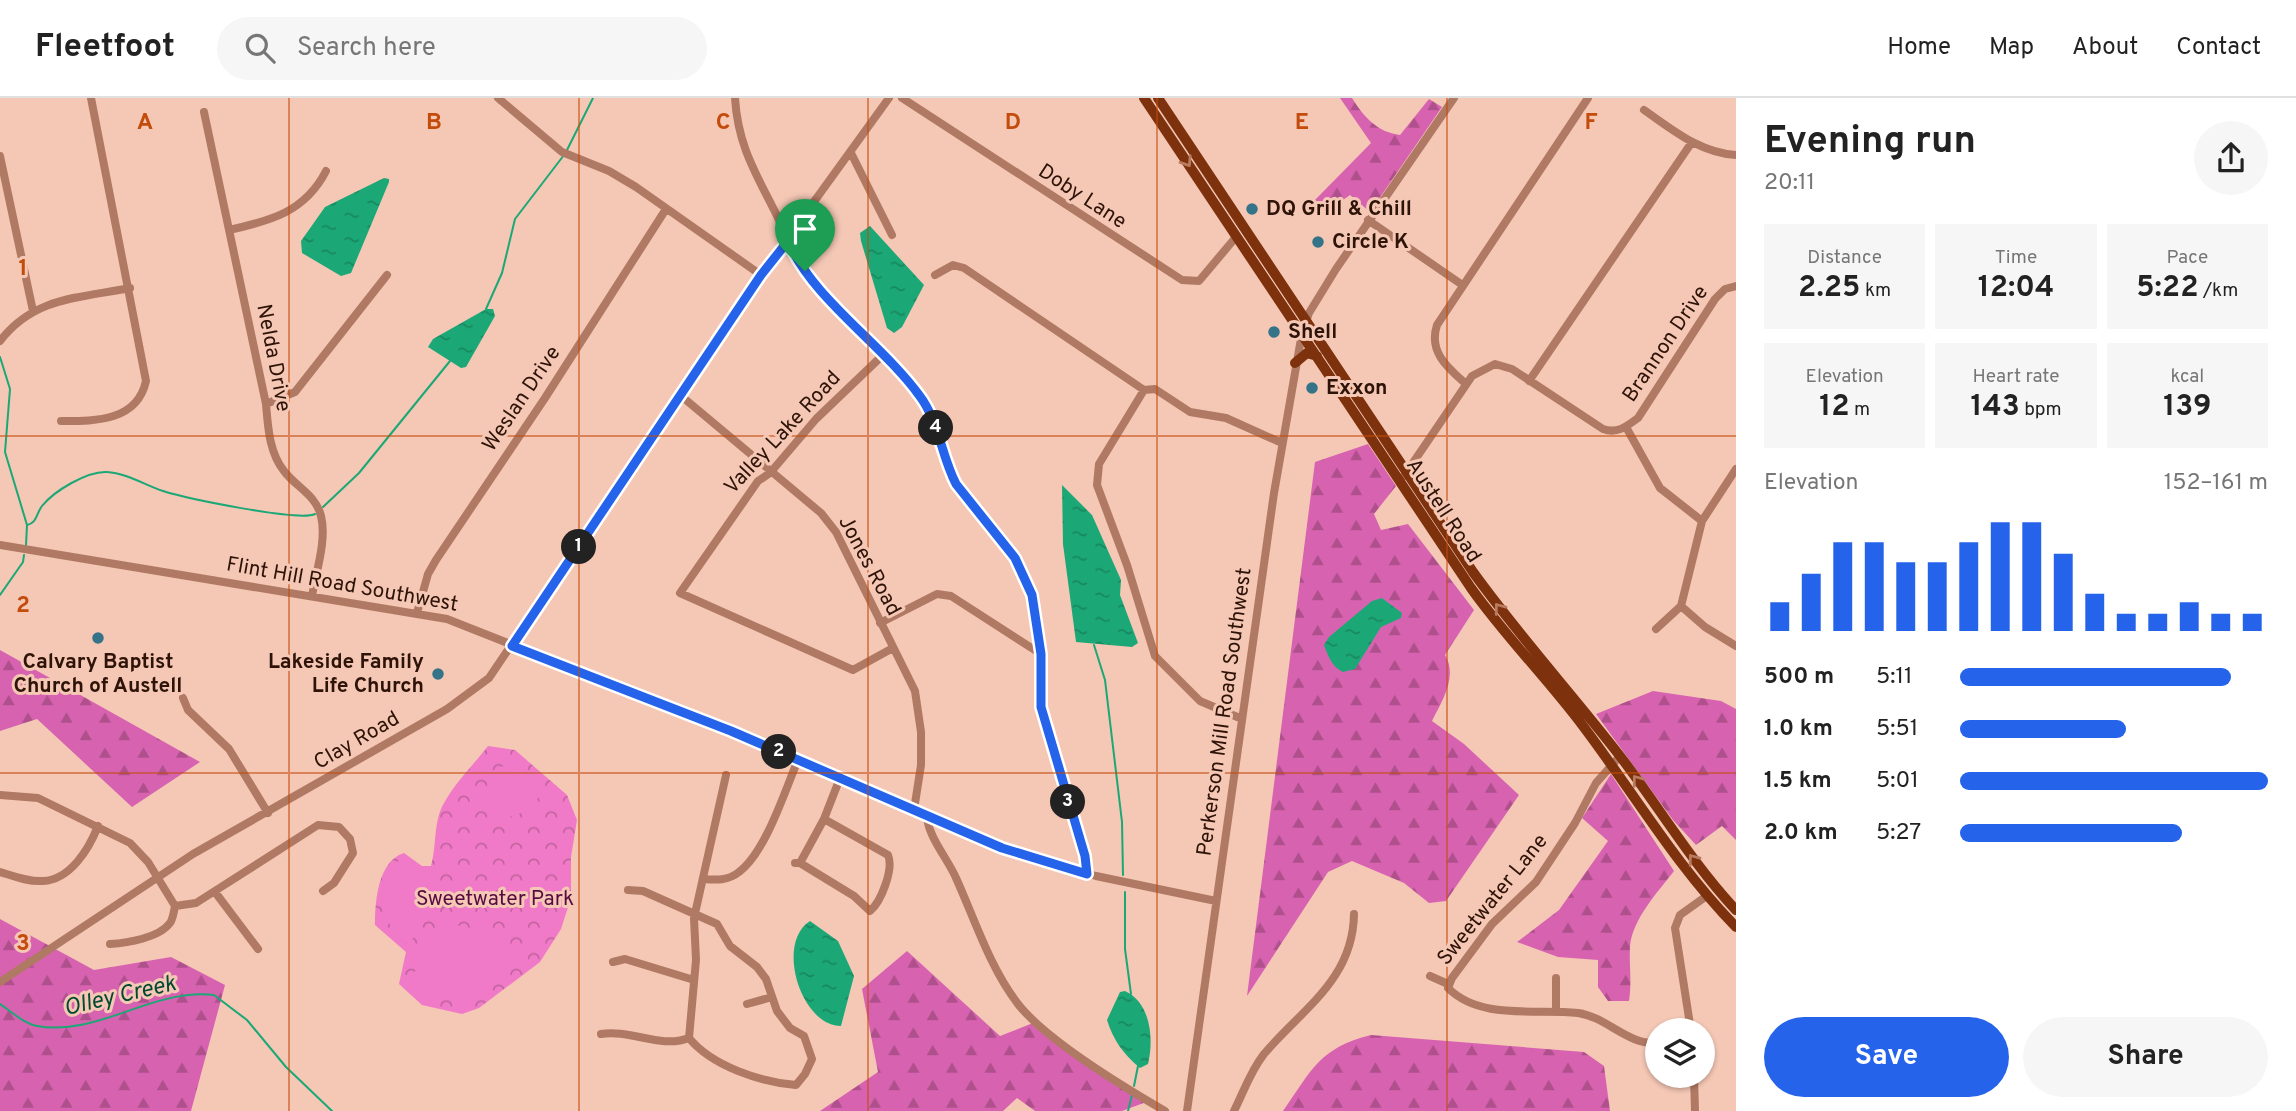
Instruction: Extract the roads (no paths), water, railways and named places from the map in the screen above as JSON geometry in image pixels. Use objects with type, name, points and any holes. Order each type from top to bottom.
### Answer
[{"type":"main road","name":"Austell Road","points":[[1144,98],[1485,608],[1612,765],[1708,895],[1736,927]]},
{"type":"main road","name":"Austell Road","points":[[1158,98],[1499,608],[1620,756],[1693,859],[1736,910]]},
{"type":"main road","points":[[1295,363],[1307,353],[1317,356]]},
{"type":"street","points":[[61,421],[91,421],[125,413],[145,387],[147,373],[91,98]]},
{"type":"street","points":[[498,98],[562,152],[609,171],[761,275]]},
{"type":"street","points":[[735,98],[742,146],[795,257],[825,296],[885,353],[931,414],[947,468],[956,484],[1024,575],[1032,595],[1041,654],[1041,707],[1085,856],[1087,874]]},
{"type":"street","name":"Clay Road","points":[[0,982],[193,854],[474,692],[489,678],[761,275],[889,98]]},
{"type":"street","name":"Doby Lane","points":[[902,98],[1182,280],[1199,281],[1236,237]]},
{"type":"street","name":"Perkerson Mill Road Southwest","points":[[1187,1111],[1282,443],[1301,333],[1306,320],[1368,220],[1454,98]]},
{"type":"street","points":[[1466,384],[1441,360],[1434,339],[1441,317],[1588,98]]},
{"type":"street","points":[[1644,110],[1692,142],[1717,154],[1736,155]]},
{"type":"street","name":"Nelda Drive","points":[[204,112],[266,404],[270,438],[283,470],[317,505],[321,516],[323,535],[312,596]]},
{"type":"street","points":[[1529,380],[1692,142]]},
{"type":"street","points":[[851,153],[892,235]]},
{"type":"street","points":[[0,156],[33,311]]},
{"type":"street","points":[[229,230],[286,215],[298,208],[326,171]]},
{"type":"street","name":"Weslan Drive","points":[[417,613],[428,574],[436,561],[666,209]]},
{"type":"street","points":[[1368,220],[1461,284]]},
{"type":"street","points":[[935,275],[953,265],[964,268],[1144,390],[1155,389],[1190,412],[1226,418],[1282,443]]},
{"type":"street","points":[[266,404],[295,392],[387,275]]},
{"type":"street","name":"Brannon Drive","points":[[1402,483],[1406,471],[1466,384],[1483,368],[1494,364],[1513,369],[1603,429],[1611,431],[1626,427],[1638,418],[1715,299],[1725,289],[1736,286]]},
{"type":"street","points":[[0,341],[18,320],[46,304],[130,288]]},
{"type":"street","name":"Valley Lake Road","points":[[885,353],[816,419],[770,473],[758,481],[680,593],[853,670],[891,649]]},
{"type":"street","points":[[1144,390],[1099,464],[1097,485],[1127,565],[1155,656],[1200,701],[1242,719]]},
{"type":"street","name":"Jones Road","points":[[680,395],[821,513],[836,532],[891,649],[915,691],[919,709],[921,765],[914,810]]},
{"type":"street","points":[[1626,427],[1660,488],[1702,521]]},
{"type":"street","points":[[1656,629],[1681,606],[1702,521],[1736,469]]},
{"type":"street","name":"Flint Hill Road Southwest","points":[[0,545],[447,619],[798,760],[1017,854],[1087,874],[1216,901]]},
{"type":"street","points":[[880,623],[937,594],[951,596],[1041,654]]},
{"type":"street","points":[[1681,606],[1705,627],[1736,646]]},
{"type":"street","points":[[183,698],[188,710],[229,748],[268,813]]},
{"type":"street","name":"Sweetwater Lane","points":[[1620,756],[1595,783],[1575,823],[1535,881],[1492,924],[1448,984],[1451,991],[1485,1007],[1556,1011],[1594,1017],[1636,1041],[1645,1042]]},
{"type":"street","points":[[702,880],[728,878],[748,864],[769,827],[798,760]]},
{"type":"street","points":[[689,1038],[694,980],[695,912],[726,775]]},
{"type":"street","points":[[824,819],[888,855],[889,866],[876,905],[870,911],[854,896],[797,863],[824,819],[840,778]]},
{"type":"street","points":[[0,795],[38,798],[130,843],[148,862],[175,906]]},
{"type":"street","points":[[927,816],[928,824],[949,862],[996,969],[1029,1017],[1069,1048],[1165,1111]]},
{"type":"street","points":[[175,906],[196,903],[318,825],[339,827],[350,839],[353,853],[334,883],[323,891]]},
{"type":"street","points":[[0,872],[40,882],[50,880],[83,857],[98,826]]},
{"type":"street","points":[[628,890],[643,891],[673,907],[695,912],[717,924],[730,946],[757,967],[766,979],[782,1018],[790,1028],[804,1037],[810,1046],[812,1059],[805,1074],[796,1084],[769,1081],[712,1059],[689,1038]]},
{"type":"street","points":[[215,892],[258,949]]},
{"type":"street","points":[[1689,1018],[1675,928],[1680,915],[1708,895]]},
{"type":"street","points":[[110,944],[123,943],[159,931],[170,922],[175,906]]},
{"type":"street","points":[[1234,1111],[1245,1084],[1263,1056],[1324,994],[1339,972],[1352,940],[1354,914]]},
{"type":"street","points":[[613,962],[625,959],[694,980]]},
{"type":"street","points":[[1430,976],[1448,984]]},
{"type":"street","points":[[1556,978],[1556,1011]]},
{"type":"street","points":[[747,1004],[772,997]]},
{"type":"street","points":[[601,1034],[614,1032],[678,1042],[689,1038]]},
{"type":"street","points":[[1694,1088],[1695,1111]]},
{"type":"water","points":[[384,178],[389,179],[389,182],[351,273],[341,276],[302,253],[301,241],[325,207]]},
{"type":"water","points":[[870,226],[924,285],[902,327],[894,333],[887,328],[861,241],[860,233]]},
{"type":"water","points":[[486,309],[493,309],[495,316],[466,367],[461,368],[428,347],[433,339]]},
{"type":"water","points":[[1062,485],[1092,515],[1121,580],[1120,595],[1138,643],[1132,647],[1076,642],[1063,544]]},
{"type":"water","points":[[1382,598],[1402,613],[1401,618],[1381,627],[1355,669],[1343,672],[1339,670],[1324,645],[1329,637],[1372,601]]},
{"type":"water","points":[[810,921],[838,941],[854,976],[841,1026],[827,1022],[814,1013],[797,982],[794,947],[800,932]]},
{"type":"water","points":[[1125,991],[1140,1004],[1150,1033],[1148,1064],[1140,1068],[1120,1047],[1107,1020],[1120,992]]},
{"type":"waterway","points":[[567,150],[593,98]]},
{"type":"waterway","points":[[486,309],[502,273],[515,219],[564,155]]},
{"type":"waterway","points":[[0,357],[10,389],[5,452],[27,525],[26,545]]},
{"type":"waterway","points":[[323,507],[359,473],[450,361]]},
{"type":"waterway","points":[[27,525],[35,520],[47,500],[63,488],[81,478],[107,472],[163,491],[217,503],[288,515],[315,514]]},
{"type":"waterway","points":[[0,595],[23,562],[24,555]]},
{"type":"waterway","points":[[1094,645],[1105,680],[1122,822],[1123,875]]},
{"type":"waterway","points":[[1125,892],[1125,949],[1131,994]]},
{"type":"waterway","name":"Olley Creek","points":[[0,1004],[32,1025],[60,1028],[82,1025],[169,998],[214,995],[247,1020],[286,1067],[332,1111]]},
{"type":"waterway","points":[[1134,1086],[1138,1066]]},
{"type":"waterway","points":[[1128,1111],[1132,1095]]},
{"type":"place","name":"DQ Grill & Chill","points":[[1252,209]]},
{"type":"place","name":"Circle K","points":[[1318,242]]},
{"type":"place","name":"Shell","points":[[1274,332]]},
{"type":"place","name":"Exxon","points":[[1312,388]]},
{"type":"place","name":"Calvary Baptist Church of Austell","points":[[98,638]]},
{"type":"place","name":"Lakeside Family Life Church","points":[[438,674]]},
{"type":"park label","name":"Sweetwater Park","points":[[495,899]]}]
